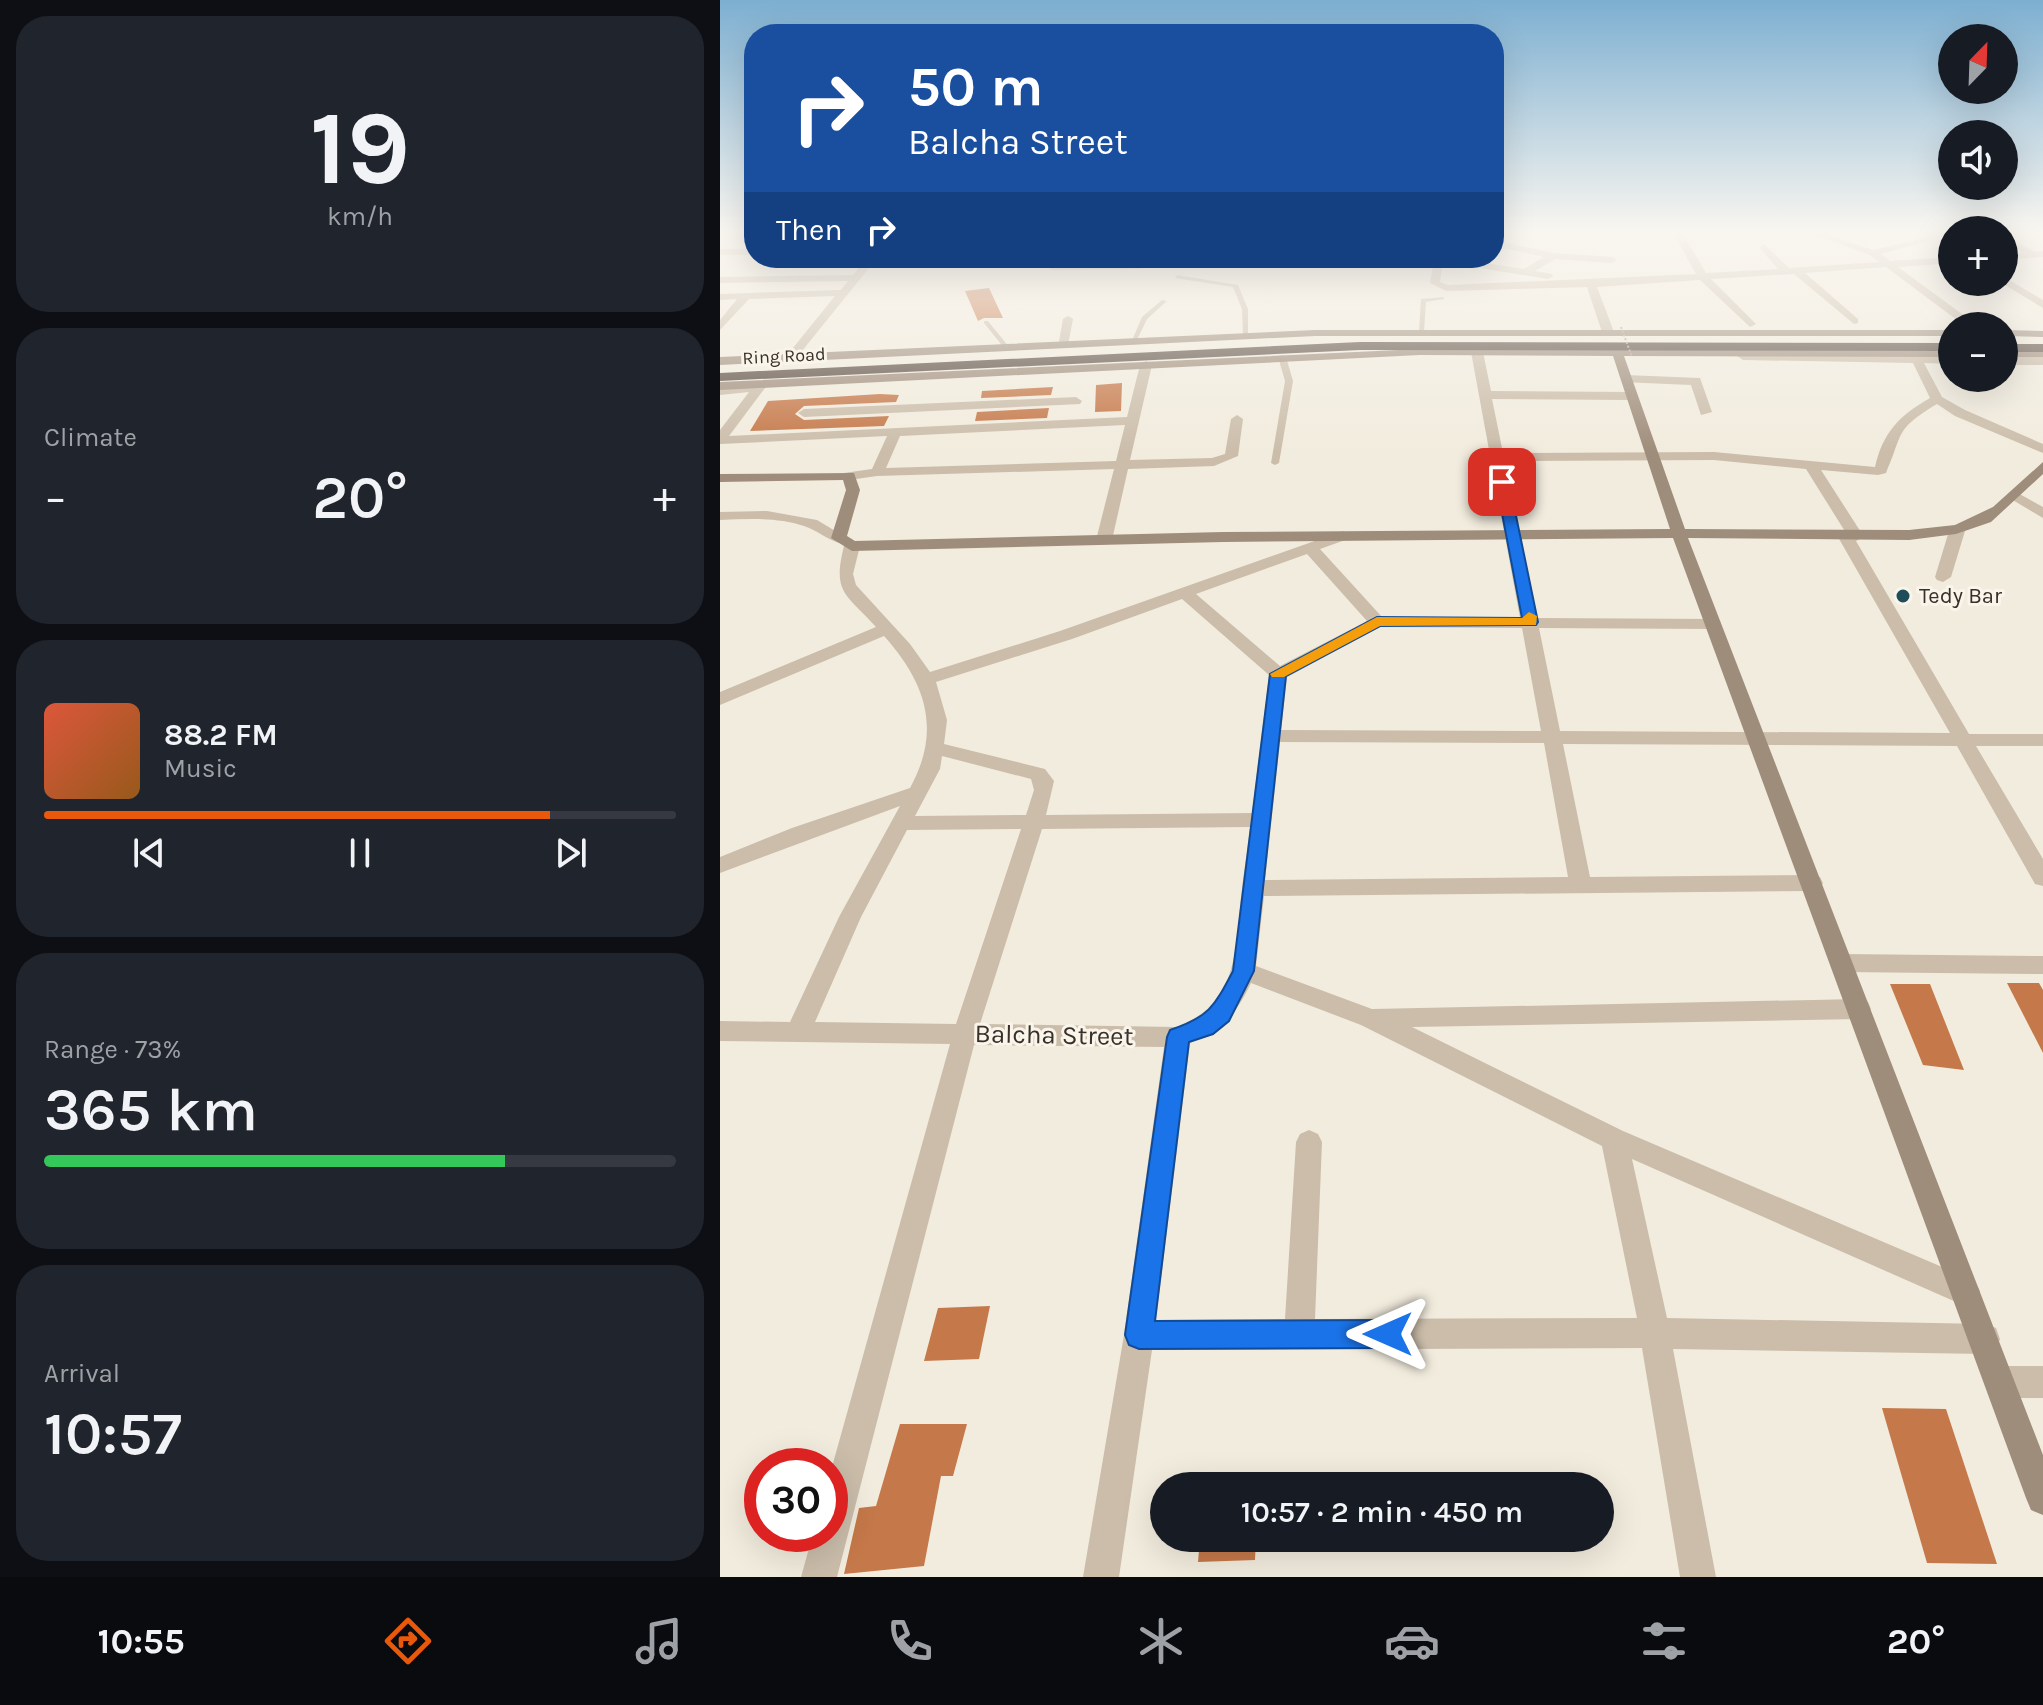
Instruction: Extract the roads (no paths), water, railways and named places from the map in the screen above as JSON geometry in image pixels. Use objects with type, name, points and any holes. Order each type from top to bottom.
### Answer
[{"type":"highway","name":"Ring Road","points":[[720,377],[1346,346],[1778,342],[1938,336]]},
{"type":"highway","points":[[2018,336],[2043,337]]},
{"type":"highway","name":"Ring Road","points":[[720,369],[1289,341],[1778,342],[1938,347]]},
{"type":"highway","points":[[2018,348],[2043,348]]},
{"type":"street","points":[[720,327],[738,306]]},
{"type":"street","points":[[790,359],[831,306]]},
{"type":"street","points":[[1599,306],[1608,332]]},
{"type":"street","points":[[1732,306],[1750,324]]},
{"type":"street","points":[[1835,306],[1854,321]]},
{"type":"street","points":[[1062,345],[1068,319]]},
{"type":"street","points":[[720,361],[1246,336],[1421,331],[1938,336]]},
{"type":"street","points":[[1477,352],[1581,886]]},
{"type":"street","points":[[720,388],[1282,357],[1477,352],[1938,354]]},
{"type":"street","points":[[1617,352],[1679,534],[2043,1498]]},
{"type":"street","points":[[1684,352],[1938,360]]},
{"type":"street","points":[[2018,354],[2043,354]]},
{"type":"street","points":[[1917,360],[1937,399],[1960,413],[2043,449]]},
{"type":"street","points":[[2018,361],[2043,361]]},
{"type":"street","points":[[1104,540],[1146,365]]},
{"type":"street","points":[[1626,379],[1696,381],[1706,412]]},
{"type":"street","points":[[720,440],[760,386]]},
{"type":"street","points":[[1485,395],[1631,396]]},
{"type":"street","points":[[1497,457],[1754,458],[1865,471],[1881,470],[1886,444],[1894,429],[1937,399]]},
{"type":"street","points":[[804,413],[1076,401]]},
{"type":"street","points":[[962,429],[967,407]]},
{"type":"street","points":[[720,478],[849,476],[877,472],[1227,460],[1231,456],[1237,419]]},
{"type":"street","points":[[720,440],[1132,421]]},
{"type":"street","points":[[877,472],[895,433]]},
{"type":"street","points":[[1810,464],[2043,878]]},
{"type":"street","points":[[720,516],[777,515],[802,519],[823,527],[845,542],[1512,533],[1851,537],[1957,531],[1976,526],[2016,496],[2043,466]]},
{"type":"street","points":[[799,1030],[850,917],[930,769],[938,720],[926,679],[848,586],[845,542],[853,490],[849,476]]},
{"type":"street","points":[[2016,496],[2043,514]]},
{"type":"street","points":[[1943,577],[1957,531]]},
{"type":"street","points":[[926,679],[1185,593],[1343,536]]},
{"type":"street","points":[[1310,548],[1336,581],[1377,622]]},
{"type":"street","points":[[1185,593],[1278,674]]},
{"type":"street","points":[[1278,674],[1377,622],[1713,624]]},
{"type":"street","points":[[720,699],[887,629]]},
{"type":"street","points":[[1101,1577],[1139,1335],[1178,1037],[1205,1027],[1222,1015],[1244,971],[1278,674]]},
{"type":"street","points":[[1269,736],[2043,740]]},
{"type":"street","points":[[819,1577],[965,1033],[1044,790],[1044,781],[1038,774],[934,748]]},
{"type":"street","points":[[720,865],[919,792]]},
{"type":"street","points":[[902,823],[1260,820]]},
{"type":"street","points":[[1252,888],[1812,883]]},
{"type":"street","points":[[1842,963],[2043,965]]},
{"type":"street","points":[[1244,971],[1370,1018],[1614,1139],[1965,1291]]},
{"type":"street","points":[[1370,1018],[1859,1009]]},
{"type":"street","name":"Balcha Street","points":[[720,1031],[1178,1037]]},
{"type":"street","points":[[1614,1139],[1655,1333],[1698,1577]]},
{"type":"street","points":[[1299,1335],[1309,1142]]},
{"type":"street","points":[[1139,1335],[1655,1333],[1985,1339]]},
{"type":"street","points":[[2001,1382],[2043,1382]]},
{"type":"lane","points":[[1133,342],[1144,318],[1159,306]]},
{"type":"lane","points":[[1244,306],[1246,336]]},
{"type":"lane","points":[[1421,331],[1423,306]]},
{"type":"lane","points":[[986,322],[1007,348]]},
{"type":"lane","points":[[1275,463],[1289,381],[1282,357]]},
{"type":"place","name":"Tedy Bar","points":[[1903,596]]}]
